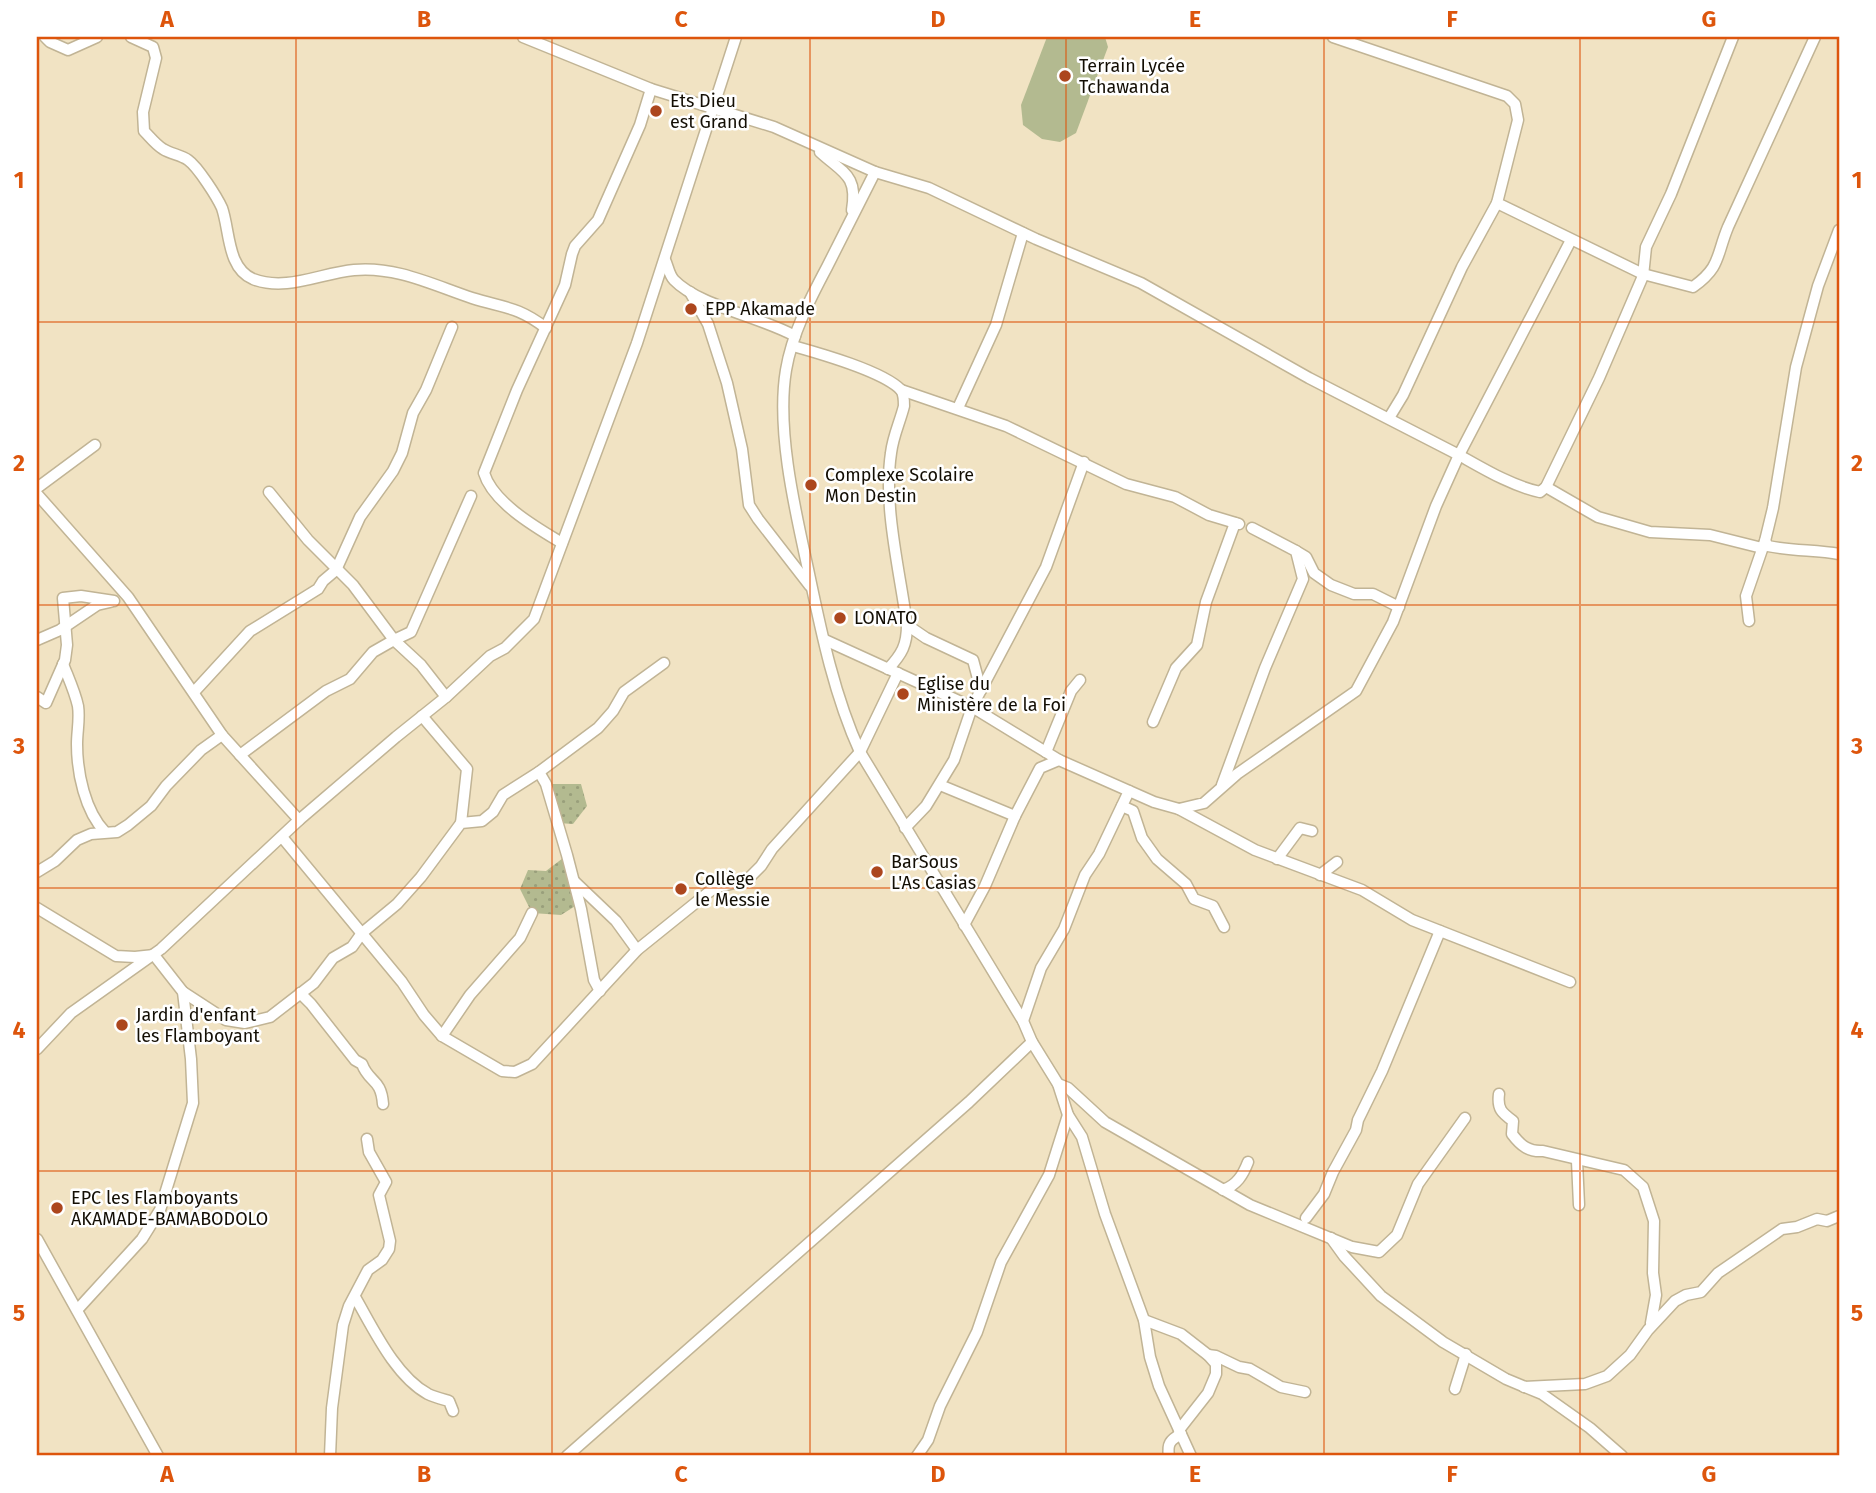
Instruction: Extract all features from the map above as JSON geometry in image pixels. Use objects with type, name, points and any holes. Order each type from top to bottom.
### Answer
[{"type":"street","points":[[45,37],[68,50],[97,37]]},
{"type":"street","points":[[131,37],[153,47],[156,58],[143,112],[144,131],[161,148],[189,161],[204,180],[221,206],[239,268],[253,278],[284,284],[354,270],[384,270],[407,274],[475,299],[502,304],[522,312],[546,328]]},
{"type":"street","points":[[526,37],[651,89],[775,127],[875,172],[929,188],[1023,233],[1141,284],[1309,378],[1488,471],[1540,492],[1546,487],[1599,378],[1643,274],[1647,247],[1671,194],[1733,37]]},
{"type":"street","points":[[37,1049],[71,1013],[154,955],[299,820],[446,697],[490,656],[505,648],[534,619],[638,343],[736,37]]},
{"type":"street","points":[[1333,37],[1507,96],[1515,104],[1518,120],[1497,203],[1462,267],[1404,394],[1389,418]]},
{"type":"street","points":[[1497,203],[1643,274],[1693,287],[1708,277],[1720,257],[1728,227],[1815,37]]},
{"type":"street","points":[[562,543],[525,521],[490,486],[484,473],[517,390],[569,274],[575,246],[598,220],[640,125],[651,89]]},
{"type":"street","points":[[815,147],[841,168],[851,181],[854,197],[850,221]]},
{"type":"street","points":[[875,172],[813,295],[786,369],[784,413],[792,494],[812,589],[849,729],[860,752],[1023,1021],[1032,1042],[1058,1084],[1068,1115],[1082,1137],[1105,1214],[1144,1320],[1150,1357],[1159,1386],[1191,1456]]},
{"type":"street","points":[[1749,621],[1746,596],[1763,545],[1780,473],[1796,367],[1818,286],[1839,230]]},
{"type":"street","points":[[958,408],[996,325],[1023,233]]},
{"type":"street","points":[[1179,808],[1204,803],[1222,786],[1356,691],[1393,622],[1436,506],[1459,455],[1571,240]]},
{"type":"street","points":[[665,260],[672,278],[690,292],[775,324],[794,341],[876,375],[901,390],[1006,426],[1126,484],[1175,497],[1209,515],[1237,524],[1206,603],[1197,645],[1176,668],[1153,722]]},
{"type":"street","points":[[690,292],[708,324],[727,383],[742,449],[749,505],[812,589]]},
{"type":"street","points":[[194,692],[250,631],[318,589],[336,570],[360,517],[393,471],[402,453],[413,413],[426,390],[452,327]]},
{"type":"street","points":[[282,837],[362,933],[442,1036],[502,1071],[515,1072],[532,1064],[637,950],[714,888],[747,880],[860,752],[907,641],[891,512],[890,481],[890,456],[904,406],[901,390]]},
{"type":"street","points":[[37,488],[95,445]]},
{"type":"street","points":[[905,828],[919,816],[954,760],[972,707],[1046,567],[1084,462]]},
{"type":"street","points":[[1546,487],[1598,517],[1650,533],[1710,535],[1794,552],[1820,551],[1839,554]]},
{"type":"street","points":[[269,492],[336,570],[353,585],[394,640],[421,665],[446,697]]},
{"type":"street","points":[[37,494],[128,597],[222,735],[299,820]]},
{"type":"street","points":[[240,755],[326,691],[350,679],[373,652],[411,632],[471,496]]},
{"type":"street","points":[[1252,528],[1306,557],[1314,573],[1331,585],[1354,594],[1373,594],[1399,607]]},
{"type":"street","points":[[1222,786],[1265,668],[1303,579],[1296,551]]},
{"type":"street","points":[[37,697],[46,703],[63,664],[67,645],[62,598],[81,596],[114,601]]},
{"type":"street","points":[[37,640],[65,627],[97,605],[128,597]]},
{"type":"street","points":[[907,625],[926,638],[973,660],[985,661],[999,654]]},
{"type":"street","points":[[825,640],[972,707],[1059,760],[1154,803],[1179,808],[1255,850],[1362,890],[1412,920],[1570,982]]},
{"type":"street","points":[[830,660],[851,652]]},
{"type":"street","points":[[973,660],[981,690]]},
{"type":"street","points":[[461,823],[482,821],[494,812],[503,795],[598,728],[613,711],[624,692],[664,663]]},
{"type":"street","points":[[63,664],[78,705],[77,744],[83,787],[97,824],[106,832]]},
{"type":"street","points":[[964,925],[1040,768],[1043,750],[1071,691],[1080,680]]},
{"type":"street","points":[[154,955],[183,992],[226,1020],[245,1023],[270,1017],[314,984],[333,958],[352,947],[362,933],[397,904],[461,823],[467,769],[422,716]]},
{"type":"street","points":[[37,872],[55,861],[77,840],[91,834],[117,832],[151,806],[166,786],[201,750],[222,735]]},
{"type":"street","points":[[1040,768],[1059,760]]},
{"type":"street","points":[[539,772],[546,784],[582,909],[594,980],[600,991]]},
{"type":"street","points":[[940,785],[1015,816]]},
{"type":"street","points":[[1023,1021],[1041,968],[1065,929],[1085,875],[1099,854],[1129,791]]},
{"type":"street","points":[[1122,806],[1133,811],[1142,838],[1157,859],[1186,884],[1194,899],[1213,906],[1224,927]]},
{"type":"street","points":[[1277,859],[1300,828],[1312,831]]},
{"type":"street","points":[[1320,875],[1337,862]]},
{"type":"street","points":[[574,881],[616,921],[637,950]]},
{"type":"street","points":[[37,908],[116,956],[154,955]]},
{"type":"street","points":[[442,1036],[470,995],[520,939],[532,913]]},
{"type":"street","points":[[1306,1218],[1324,1194],[1333,1171],[1356,1130],[1358,1119],[1382,1071],[1440,931]]},
{"type":"street","points":[[78,1309],[142,1239],[162,1205],[193,1103],[183,992]]},
{"type":"street","points":[[300,993],[380,1086],[383,1104]]},
{"type":"street","points":[[567,1456],[969,1102],[1032,1042]]},
{"type":"street","points":[[1058,1084],[1068,1088],[1105,1122],[1250,1205],[1352,1247],[1379,1252],[1397,1235],[1419,1184],[1465,1118]]},
{"type":"street","points":[[1499,1094],[1501,1112],[1513,1121],[1512,1134],[1532,1152],[1543,1152],[1624,1170],[1643,1187],[1654,1221],[1653,1273],[1656,1295],[1655,1310],[1648,1330]]},
{"type":"street","points":[[917,1456],[928,1440],[940,1406],[977,1332],[1001,1262],[1049,1175],[1068,1115]]},
{"type":"street","points":[[330,1456],[332,1408],[343,1325],[349,1306],[368,1270],[382,1260],[389,1249],[390,1241],[379,1195],[386,1182],[369,1152],[367,1139]]},
{"type":"street","points":[[1577,1161],[1579,1205]]},
{"type":"street","points":[[1223,1190],[1233,1187],[1244,1174],[1248,1162]]},
{"type":"street","points":[[1524,1387],[1585,1384],[1606,1376],[1630,1355],[1648,1330],[1675,1301],[1701,1292],[1718,1273],[1782,1229],[1797,1227],[1817,1219],[1827,1221],[1839,1216]]},
{"type":"street","points":[[1330,1238],[1381,1296],[1443,1342],[1506,1379],[1542,1394],[1590,1428],[1622,1456]]},
{"type":"street","points":[[37,1239],[158,1456]]},
{"type":"street","points":[[355,1297],[388,1354],[412,1381],[427,1393],[449,1401],[453,1411]]},
{"type":"street","points":[[1144,1320],[1181,1334],[1216,1364],[1216,1374],[1208,1393],[1180,1432],[1170,1441],[1168,1456]]},
{"type":"street","points":[[1455,1389],[1466,1354]]},
{"type":"street","points":[[1208,1355],[1250,1369],[1281,1387],[1305,1392]]},
{"type":"green space","name":"Terrain Lycée Tchawanda","points":[[1047,37],[1105,37],[1108,47],[1076,133],[1060,142],[1042,139],[1023,125],[1021,105]]},
{"type":"green space","points":[[546,784],[581,784],[587,806],[573,824],[558,823]]},
{"type":"green space","points":[[567,855],[580,903],[561,915],[532,913],[520,889],[528,870],[546,871]]},
{"type":"place","name":"Terrain Lycée Tchawanda","points":[[1065,76]]},
{"type":"place","name":"Ets Dieu est Grand","points":[[656,111]]},
{"type":"place","name":"EPP Akamade","points":[[691,309]]},
{"type":"place","name":"Complexe Scolaire Mon Destin","points":[[811,485]]},
{"type":"place","name":"LONATO","points":[[840,618]]},
{"type":"place","name":"Eglise du Ministère de la Foi","points":[[903,694]]},
{"type":"place","name":"BarSous L'As Casias","points":[[877,872]]},
{"type":"place","name":"Collège le Messie","points":[[681,889]]},
{"type":"place","name":"Jardin d'enfant les Flamboyant","points":[[122,1025]]},
{"type":"place","name":"EPC les Flamboyants AKAMADE-BAMABODOLO","points":[[57,1208]]}]
